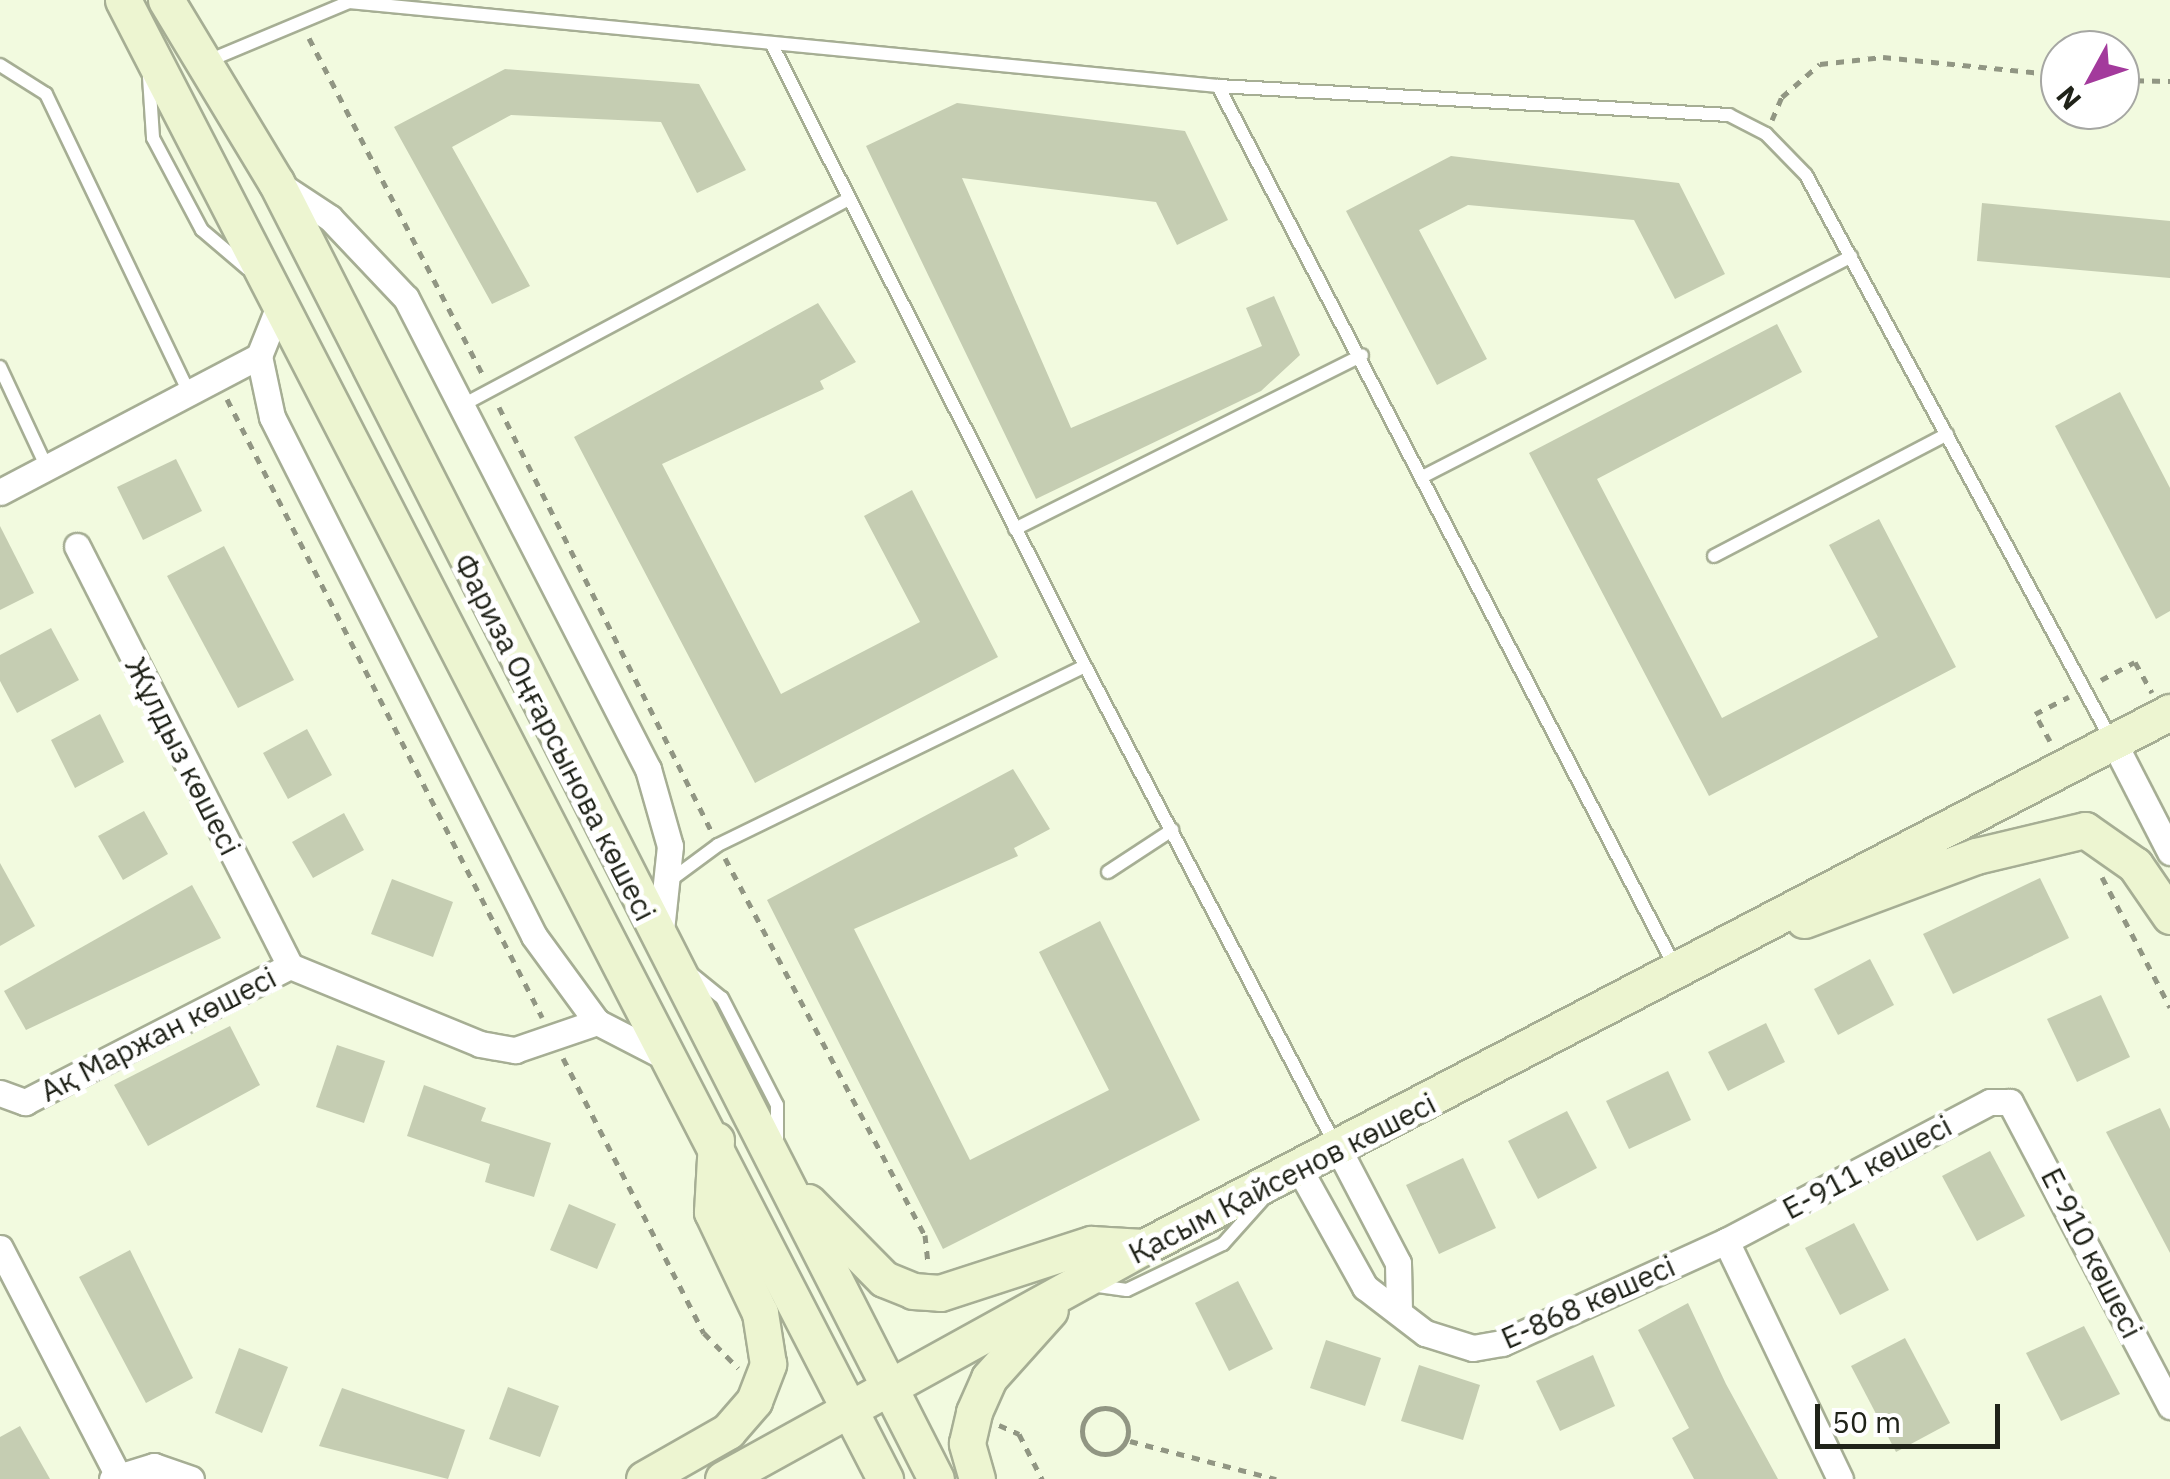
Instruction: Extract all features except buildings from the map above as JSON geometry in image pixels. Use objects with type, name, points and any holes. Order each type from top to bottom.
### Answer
[{"type":"street","name":"Фариза Оңғарсынова көшесі","points":[[124,0],[146,35],[275,298],[716,1140],[886,1479]]},
{"type":"street","name":"Фариза Оңғарсынова көшесі","points":[[166,0],[208,61],[276,182],[462,560],[936,1479]]},
{"type":"street","points":[[276,182],[330,218],[406,298],[648,769],[670,846],[663,947]]},
{"type":"street","points":[[462,560],[440,560],[332,355],[275,298],[259,356],[272,417],[534,936],[596,1022],[674,1061]]},
{"type":"street","points":[[0,492],[259,356]]},
{"type":"street","name":"Жұлдыз көшесі","points":[[77,546],[290,966]]},
{"type":"street","points":[[472,668],[502,677],[606,877],[663,947]]},
{"type":"street","points":[[2161,703],[2112,741],[2170,852]]},
{"type":"street","name":"Қасым Қайсенов көшесі","points":[[664,1479],[888,1385],[1144,1247],[1340,1152],[2112,741]]},
{"type":"street","points":[[1773,920],[1820,920],[1976,856],[2085,830],[2135,866],[2170,916]]},
{"type":"street","name":"Ақ Маржан көшесі","points":[[1,1097],[24,1102],[290,966],[480,1044],[514,1050],[596,1022]]},
{"type":"street","name":"Е-911 көшесі","points":[[1726,1241],[1990,1102],[2010,1102]]},
{"type":"street","name":"Е-910 көшесі","points":[[2010,1102],[2170,1406]]},
{"type":"street","points":[[644,1479],[728,1431],[762,1382],[768,1364],[760,1313],[712,1212],[716,1140]]},
{"type":"street","points":[[1340,1152],[1398,1263],[1399,1309]]},
{"type":"street","points":[[777,1168],[884,1279],[922,1292],[1091,1244],[1144,1247]]},
{"type":"street","name":"Е-868 көшесі","points":[[1289,1177],[1365,1287],[1447,1344],[1502,1344],[1726,1241]]},
{"type":"street","points":[[1726,1241],[1840,1479]]},
{"type":"street","points":[[0,1248],[115,1477],[154,1466],[191,1479]]},
{"type":"street","points":[[977,1479],[967,1442],[974,1412],[989,1378],[1075,1285]]},
{"type":"street","name":"Қасым Қайсенов көшесі","points":[[723,1479],[848,1402]]},
{"type":"lane","points":[[208,61],[298,18],[349,2],[1218,86],[1729,115],[1766,134],[1806,174],[2112,741]]},
{"type":"lane","points":[[772,45],[1085,666],[1340,1152]]},
{"type":"lane","points":[[0,65],[46,94],[189,392]]},
{"type":"lane","points":[[1218,86],[1426,475],[1676,971]]},
{"type":"lane","points":[[460,407],[848,200]]},
{"type":"lane","points":[[1426,475],[1851,257]]},
{"type":"lane","points":[[1016,529],[1362,356]]},
{"type":"lane","points":[[0,367],[46,468]]},
{"type":"lane","points":[[1714,556],[1947,434]]},
{"type":"lane","points":[[668,882],[718,844],[1085,666]]},
{"type":"lane","points":[[1108,872],[1172,830]]},
{"type":"lane","points":[[1075,1285],[1127,1290],[1224,1244],[1289,1177]]},
{"type":"path","points":[[298,18],[491,390],[718,844],[926,1234],[922,1292]]},
{"type":"path","points":[[1766,134],[1782,97],[1820,64],[1883,56],[2040,73]]},
{"type":"path","points":[[2140,80],[2170,81]]},
{"type":"path","points":[[216,378],[704,1333],[726,1362],[762,1382]]},
{"type":"path","points":[[2112,674],[2135,662],[2161,703]]},
{"type":"path","points":[[2054,748],[2035,714],[2070,696]]},
{"type":"path","points":[[2093,860],[2170,1008]]},
{"type":"path","points":[[1130,1440],[1114,1409],[1096,1408],[1081,1422],[1100,1455],[1130,1440],[1276,1479]]},
{"type":"path","points":[[974,1412],[1019,1434],[1042,1479]]}]
